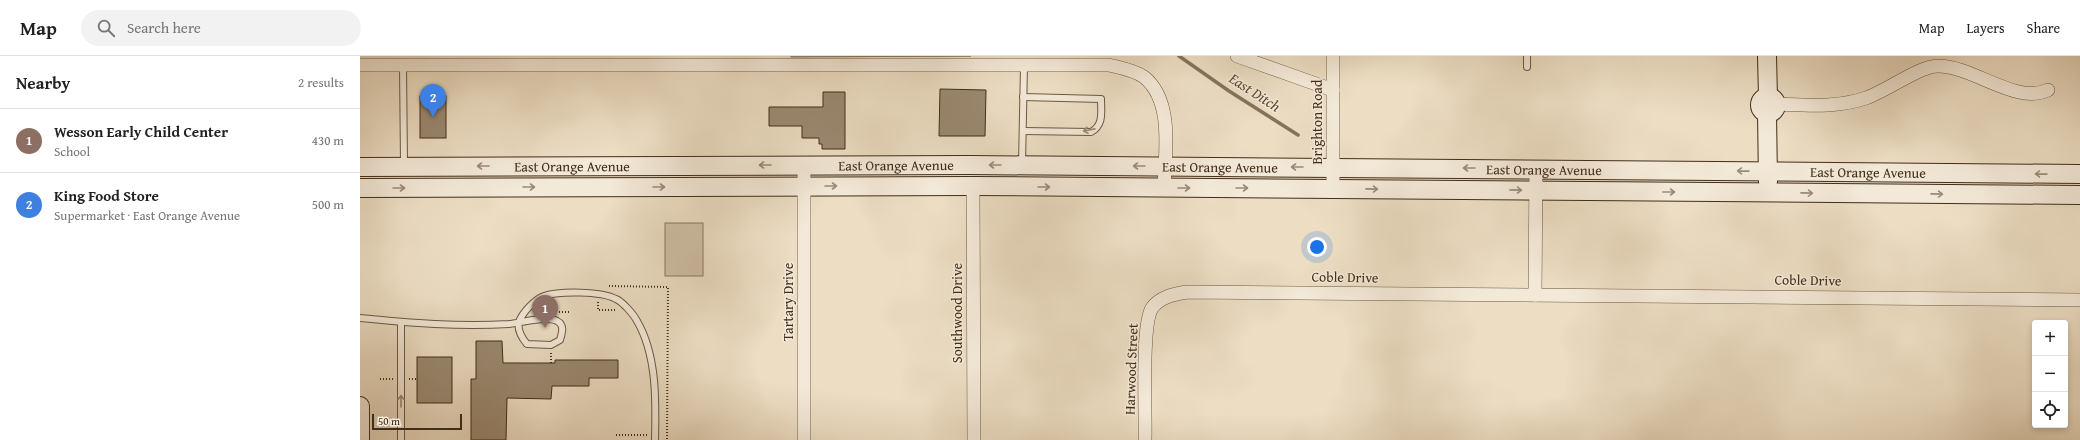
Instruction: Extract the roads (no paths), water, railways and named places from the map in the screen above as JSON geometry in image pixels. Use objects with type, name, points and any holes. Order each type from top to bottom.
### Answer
[{"type":"street","points":[[1237,56],[1333,90]]},
{"type":"street","name":"Brighton Road","points":[[1333,56],[1333,189]]},
{"type":"street","points":[[1767,56],[1770,105],[1768,192]]},
{"type":"street","points":[[360,65],[403,66],[675,61],[1109,65],[1131,70],[1143,77],[1154,87],[1160,97],[1164,111],[1164,188]]},
{"type":"street","points":[[1770,105],[1836,105],[1853,102],[1885,90],[1924,68],[1936,66],[1964,70],[2015,91],[2029,94],[2039,94],[2048,90]]},
{"type":"street","name":"Tartary Drive","points":[[804,165],[804,440]]},
{"type":"street","name":"East Orange Avenue","points":[[360,167],[1022,165],[2080,174]]},
{"type":"street","points":[[1535,295],[1536,169]]},
{"type":"street","name":"East Orange Avenue","points":[[360,188],[973,186],[2080,196]]},
{"type":"street","name":"Southwood Drive","points":[[973,186],[974,440]]},
{"type":"street","name":"Coble Drive","points":[[1157,302],[1174,294],[1201,291],[2080,300]]},
{"type":"street","name":"Harwood Street","points":[[1145,440],[1146,334],[1149,317],[1157,302]]},
{"type":"street","points":[[360,406],[360,440]]},
{"type":"lane","points":[[1527,56],[1527,67]]},
{"type":"lane","points":[[1022,165],[1024,64]]},
{"type":"lane","points":[[403,66],[404,166]]},
{"type":"lane","points":[[1023,97],[1101,99],[1101,122],[1096,129],[1091,132],[1023,131]]},
{"type":"lane","points":[[360,318],[458,325],[519,322],[544,319],[557,320],[562,325],[563,331],[560,340],[551,346],[527,344],[521,337],[519,322],[529,308],[543,296],[576,293],[599,294],[617,299],[637,320],[648,346],[655,387],[655,438]]},
{"type":"lane","points":[[401,322],[401,440]]},
{"type":"waterway","name":"East Ditch","points":[[1179,56],[1229,91],[1298,135]]},
{"type":"place","name":"King Food Store","points":[[433,117]]},
{"type":"place","name":"Wesson Early Child Center","points":[[545,328]]}]
